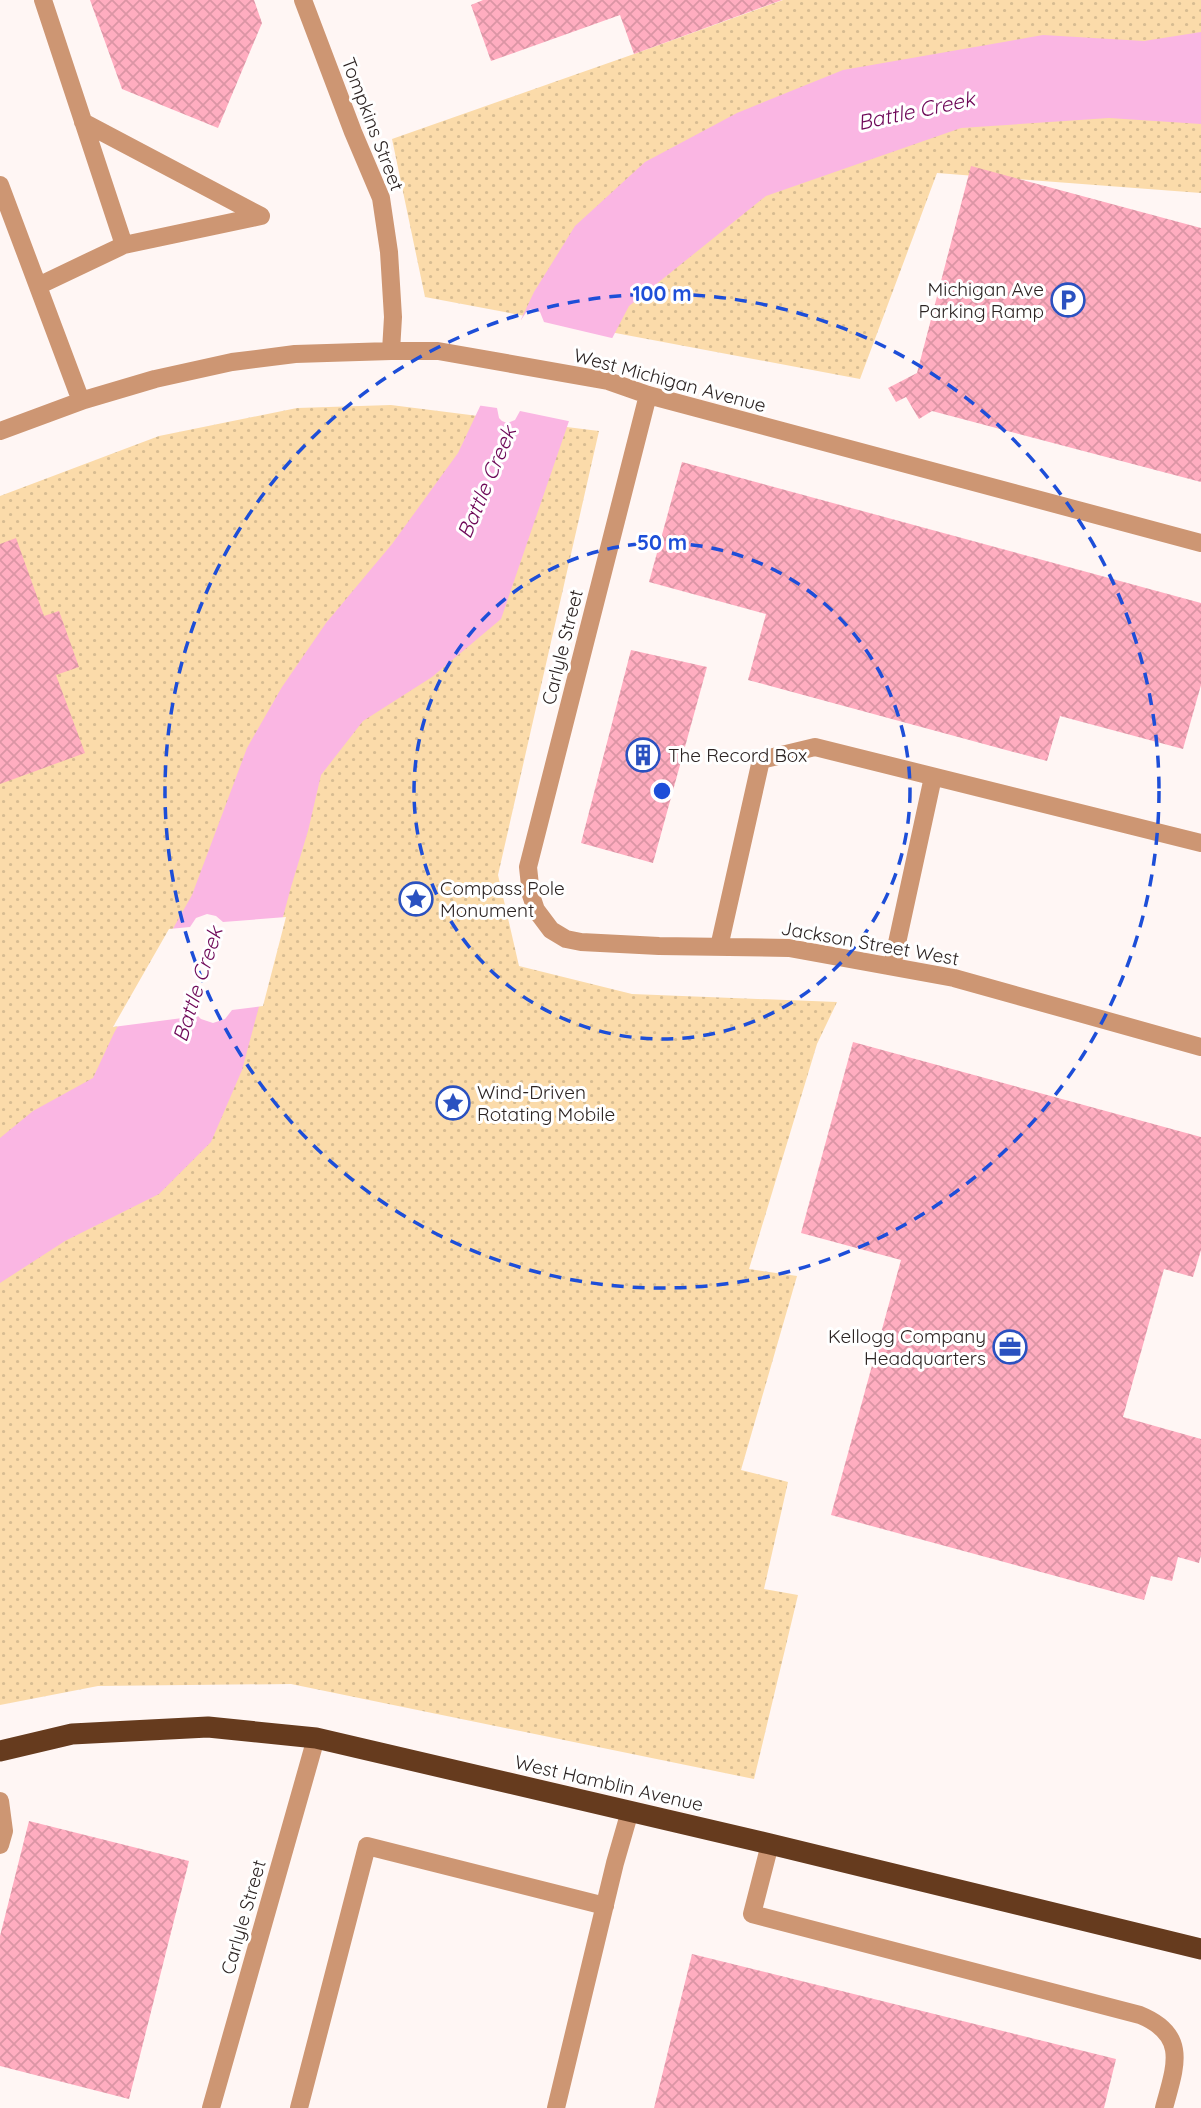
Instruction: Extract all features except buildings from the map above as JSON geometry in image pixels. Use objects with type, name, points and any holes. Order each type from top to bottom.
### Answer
[{"type":"highway","name":"West Hamblin Avenue","points":[[0,1751],[72,1734],[208,1727],[316,1738],[770,1844],[1201,1949]]},
{"type":"street","points":[[43,0],[124,245]]},
{"type":"street","name":"Tompkins Street","points":[[303,0],[381,198],[389,252],[393,321],[391,351]]},
{"type":"street","points":[[38,286],[124,245],[261,216],[83,122]]},
{"type":"street","points":[[0,185],[81,401]]},
{"type":"street","name":"West Michigan Avenue","points":[[0,431],[81,401],[155,379],[232,362],[295,354],[438,351],[608,381],[648,395],[1201,542]]},
{"type":"street","name":"Carlyle Street","points":[[536,909],[531,895],[528,867],[648,395]]},
{"type":"street","points":[[719,947],[761,760],[815,747],[1201,843]]},
{"type":"street","points":[[892,966],[933,777]]},
{"type":"street","name":"Jackson Street West","points":[[536,909],[551,930],[566,939],[581,943],[789,948],[954,978],[1201,1047]]},
{"type":"street","name":"Carlyle Street","points":[[211,2108],[316,1738]]},
{"type":"street","points":[[0,1801],[4,1831],[0,1845]]},
{"type":"street","points":[[556,2108],[630,1811]]},
{"type":"street","points":[[770,1844],[752,1914],[1140,2015],[1157,2022],[1167,2031],[1175,2061],[1164,2108]]},
{"type":"street","points":[[299,2108],[367,1846],[605,1906]]},
{"type":"shaded area","points":[[783,0],[1201,0],[1201,193],[937,173],[860,379],[425,297],[392,139]]},
{"type":"shaded area","points":[[391,405],[599,431],[498,875],[519,966],[632,994],[837,1002],[817,1044],[749,1269],[797,1276],[741,1470],[788,1482],[764,1589],[798,1595],[754,1779],[291,1684],[98,1686],[0,1705],[0,496],[159,436],[297,408]]},
{"type":"water","name":"Battle Creek","points":[[1201,32],[1201,124],[1109,118],[961,128],[766,196],[629,306],[569,421],[501,619],[432,677],[363,721],[321,775],[242,1070],[211,1142],[159,1194],[65,1241],[0,1283],[0,1138],[33,1111],[93,1078],[114,1033],[192,895],[247,748],[282,687],[326,623],[392,544],[458,453],[534,292],[575,226],[645,162],[737,113],[843,70],[1043,35],[1144,41]]},
{"type":"pier","points":[[531,309],[540,312],[544,322],[616,339],[573,422],[520,411],[515,420],[507,423],[499,418],[497,408],[476,405],[517,319],[521,320]]},
{"type":"pier","points":[[207,914],[216,916],[223,922],[286,917],[263,1006],[232,1010],[225,1019],[213,1023],[198,1016],[113,1027],[169,929],[190,927],[196,918]]},
{"type":"place","name":"Michigan Ave Parking Ramp","points":[[1068,300]]},
{"type":"place","name":"The Record Box","points":[[643,755]]},
{"type":"place","name":"Compass Pole Monument","points":[[416,899]]},
{"type":"place","name":"Wind-Driven Rotating Mobile","points":[[453,1103]]},
{"type":"place","name":"Kellogg Company Headquarters","points":[[1010,1347]]}]
